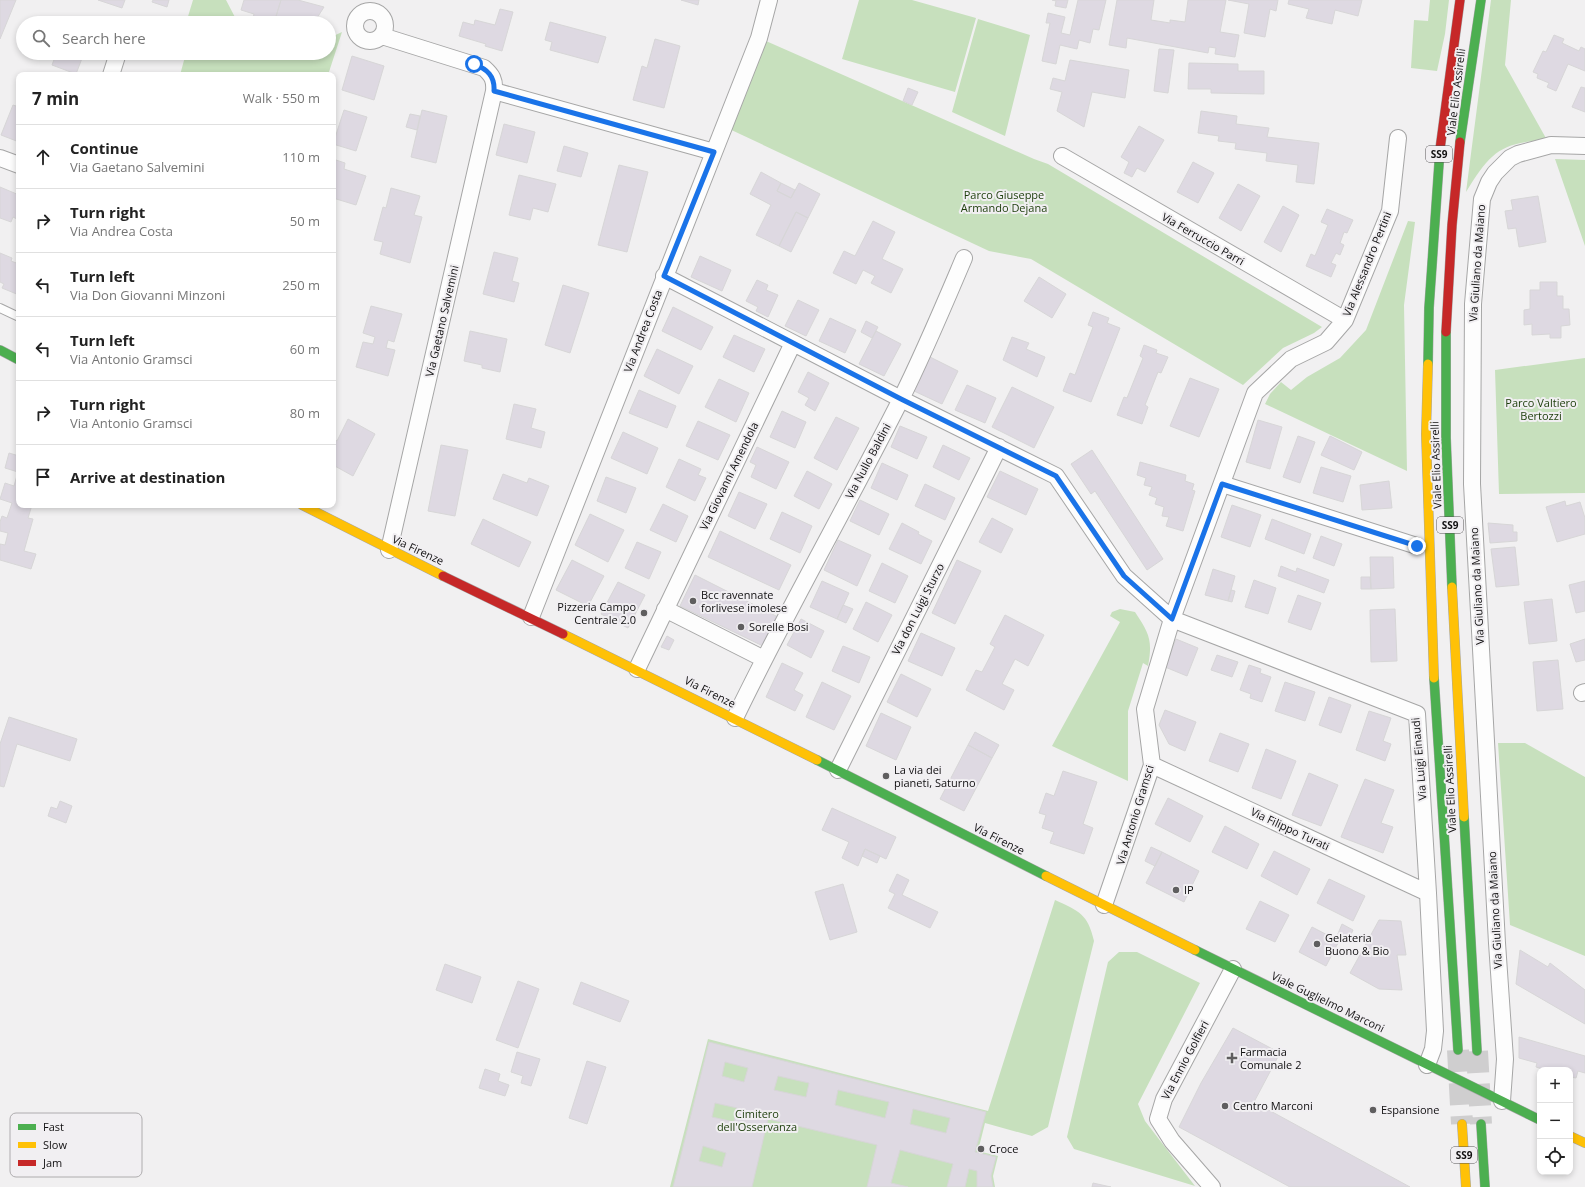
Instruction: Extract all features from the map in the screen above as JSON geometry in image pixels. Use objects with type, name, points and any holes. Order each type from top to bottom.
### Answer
[{"type":"main road","name":"Viale Elio Assirelli","points":[[1458,1050],[1435,686],[1426,434],[1429,308],[1437,170],[1460,0]]},
{"type":"main road","name":"Viale Elio Assirelli","points":[[1477,1051],[1456,687],[1446,428],[1446,316],[1457,179],[1472,54],[1481,0]]},
{"type":"main road","points":[[0,350],[16,358]]},
{"type":"main road","name":"Via Firenze","points":[[308,508],[389,550],[637,669],[1104,905]]},
{"type":"main road","name":"Viale Guglielmo Marconi","points":[[1104,905],[1537,1118]]},
{"type":"main road","name":"SS9","points":[[1462,1124],[1466,1187]]},
{"type":"main road","name":"SS9","points":[[1481,1124],[1485,1187]]},
{"type":"main road","points":[[1573,1137],[1585,1143]]},
{"type":"street","name":"Via Andrea Costa","points":[[531,617],[759,38],[769,0]]},
{"type":"street","points":[[382,36],[484,68],[493,79],[494,91],[714,152]]},
{"type":"street","points":[[112,72],[116,60]]},
{"type":"street","name":"Via Gaetano Salvemini","points":[[389,550],[494,91]]},
{"type":"street","name":"Via Alessandro Pertini","points":[[1222,484],[1255,392],[1291,359],[1326,342],[1345,320],[1390,211],[1398,138]]},
{"type":"street","name":"Via Giuliano da Maiano","points":[[1502,1101],[1506,1058],[1496,943],[1472,484],[1473,304],[1482,199],[1495,173],[1506,162],[1518,154],[1551,145],[1585,146]]},
{"type":"street","name":"Via Ferruccio Parri","points":[[1062,156],[1345,320]]},
{"type":"street","points":[[0,158],[16,163]]},
{"type":"street","name":"Via Nullo Baldini","points":[[735,718],[764,659],[901,399],[935,326],[964,258]]},
{"type":"street","points":[[664,276],[901,399],[1056,476],[1124,576],[1172,619]]},
{"type":"street","name":"Via Giovanni Amendola","points":[[637,669],[793,343]]},
{"type":"street","name":"Via don Luigi Sturzo","points":[[838,770],[999,447]]},
{"type":"street","points":[[1222,484],[1417,546]]},
{"type":"street","name":"Via Antonio Gramsci","points":[[1104,905],[1152,765],[1145,709],[1172,619],[1222,484]]},
{"type":"street","points":[[665,609],[764,659]]},
{"type":"street","name":"Via Luigi Einaudi","points":[[1172,619],[1417,714],[1428,893],[1434,1031],[1433,1049],[1427,1065]]},
{"type":"street","name":"Via Filippo Turati","points":[[1152,765],[1428,893]]},
{"type":"street","name":"Via Ennio Golfieri","points":[[1212,1187],[1172,1140],[1158,1119],[1164,1099],[1233,969]]},
{"type":"lane","points":[[0,308],[16,316]]},
{"type":"green space","points":[[193,0],[226,0],[234,16],[188,16]]},
{"type":"green space","points":[[859,0],[912,0],[976,18],[955,92],[842,59]]},
{"type":"green space","points":[[1430,0],[1449,0],[1445,34],[1437,71],[1411,68],[1414,20],[1428,21]]},
{"type":"green space","points":[[1491,0],[1511,0],[1505,65],[1547,140],[1518,143],[1498,152],[1482,168],[1466,192]]},
{"type":"green space","points":[[978,19],[1030,35],[1005,136],[952,112]]},
{"type":"green space","points":[[342,32],[336,50],[336,35]]},
{"type":"green space","name":"Parco Giuseppe Armando Dejana","points":[[759,38],[1048,164],[1322,327],[1314,333],[1283,348],[1243,385],[1031,259],[989,251],[725,127]]},
{"type":"green space","points":[[184,60],[333,60],[329,72],[181,72]]},
{"type":"green space","points":[[1555,159],[1585,160],[1585,246]]},
{"type":"green space","points":[[1408,221],[1415,222],[1404,305],[1407,471],[1265,404],[1270,394],[1281,382],[1291,390],[1307,377],[1340,358],[1366,330]]},
{"type":"green space","name":"Parco Valtiero Bertozzi","points":[[1585,358],[1585,493],[1499,494],[1495,370]]},
{"type":"green space","points":[[1120,609],[1135,612],[1147,631],[1150,643],[1148,666],[1143,663],[1128,711],[1128,781],[1052,746],[1120,622],[1110,616],[1112,612]]},
{"type":"green space","points":[[1498,743],[1525,743],[1585,777],[1585,956],[1510,925]]},
{"type":"green space","name":"Cimitero dell'Osservanza","points":[[1055,900],[1081,914],[1089,925],[1094,941],[1048,1127],[1032,1136],[985,1123],[978,1151],[998,1156],[993,1176],[995,1187],[670,1187],[708,1039],[988,1111]]},
{"type":"green space","points":[[1119,952],[1137,952],[1200,983],[1138,1104],[1145,1121],[1195,1186],[1074,1149],[1067,1137],[1108,962]]},
{"type":"building","points":[[0,0],[16,0],[0,39]]},
{"type":"building","points":[[98,0],[125,0],[122,8]]},
{"type":"building","points":[[153,0],[169,0],[167,7],[152,2]]},
{"type":"building","points":[[244,0],[281,0],[276,16],[254,16],[254,14],[241,10]]},
{"type":"building","points":[[281,0],[298,0],[324,7],[318,16],[276,16]]},
{"type":"building","points":[[681,0],[699,0],[698,5]]},
{"type":"building","points":[[1052,0],[1068,0],[1066,8],[1055,6],[1056,1]]},
{"type":"building","points":[[1078,0],[1106,0],[1099,30],[1093,29],[1090,43],[1079,40],[1077,49],[1060,45],[1056,64],[1042,61],[1050,23],[1046,23],[1048,13],[1065,17],[1061,33],[1070,35]]},
{"type":"building","points":[[1117,0],[1154,0],[1151,20],[1170,23],[1170,20],[1185,22],[1188,0],[1226,0],[1220,32],[1239,35],[1235,57],[1215,54],[1216,48],[1209,47],[1208,53],[1127,38],[1126,48],[1109,45]]},
{"type":"building","points":[[1228,0],[1278,0],[1276,11],[1270,9],[1265,37],[1244,33],[1249,4]]},
{"type":"building","points":[[1289,0],[1362,0],[1358,16],[1335,10],[1332,24],[1306,18],[1309,9],[1288,4]]},
{"type":"building","points":[[500,9],[513,12],[502,51],[485,46],[486,44],[459,36],[463,22],[474,25],[475,20],[495,25]]},
{"type":"building","points":[[550,22],[606,37],[598,63],[550,50],[552,42],[545,40]]},
{"type":"building","points":[[1554,35],[1564,39],[1562,43],[1579,51],[1581,47],[1585,49],[1585,71],[1568,64],[1556,91],[1547,87],[1549,83],[1537,78],[1538,74],[1533,72],[1543,51],[1546,52]]},
{"type":"building","points":[[655,39],[680,46],[664,108],[633,100],[642,66],[647,68]]},
{"type":"building","points":[[1159,49],[1174,50],[1168,93],[1154,91]]},
{"type":"building","points":[[352,56],[384,66],[374,100],[342,90]]},
{"type":"building","points":[[54,60],[81,60],[77,72],[71,72],[52,65]]},
{"type":"building","points":[[1070,60],[1129,70],[1125,98],[1092,92],[1084,127],[1057,111],[1062,92],[1050,89],[1053,78],[1065,81]]},
{"type":"building","points":[[1189,63],[1238,64],[1238,71],[1264,71],[1264,94],[1211,93],[1211,89],[1188,89]]},
{"type":"building","points":[[1581,87],[1585,88],[1585,112],[1572,107]]},
{"type":"building","points":[[908,88],[918,92],[912,105],[903,101]]},
{"type":"building","points":[[13,105],[16,106],[16,141],[1,135]]},
{"type":"building","points":[[344,110],[367,117],[356,151],[336,145],[336,135]]},
{"type":"building","points":[[422,110],[447,116],[436,163],[411,157]]},
{"type":"building","points":[[1201,111],[1237,116],[1236,124],[1269,128],[1267,137],[1319,143],[1314,184],[1296,182],[1298,165],[1266,161],[1267,153],[1235,149],[1236,143],[1218,141],[1219,136],[1198,133]]},
{"type":"building","points":[[410,114],[420,116],[417,130],[406,127]]},
{"type":"building","points":[[504,124],[535,132],[527,163],[496,155]]},
{"type":"building","points":[[1139,126],[1164,140],[1145,172],[1137,168],[1132,177],[1124,173],[1129,162],[1121,157]]},
{"type":"building","points":[[564,146],[588,153],[581,177],[557,171]]},
{"type":"building","points":[[336,160],[345,163],[344,169],[366,176],[356,205],[336,199]]},
{"type":"building","points":[[1193,162],[1214,173],[1198,203],[1177,192]]},
{"type":"building","points":[[619,165],[648,172],[627,252],[598,245]]},
{"type":"building","points":[[761,172],[781,183],[777,191],[791,198],[799,183],[820,194],[808,218],[796,212],[779,246],[756,235],[771,205],[750,194]]},
{"type":"building","points":[[519,175],[556,184],[548,212],[533,208],[530,220],[509,215]]},
{"type":"building","points":[[781,183],[795,190],[791,198],[777,191]]},
{"type":"building","points":[[1238,184],[1260,196],[1241,231],[1219,218]]},
{"type":"building","points":[[0,187],[16,194],[16,218],[13,217],[11,222],[0,218]]},
{"type":"building","points":[[391,188],[420,196],[414,215],[422,217],[410,263],[380,254],[383,242],[374,240],[383,207],[386,208]]},
{"type":"building","points":[[1538,196],[1546,242],[1519,247],[1516,228],[1508,229],[1505,211],[1513,210],[1511,200]]},
{"type":"building","points":[[1283,206],[1299,215],[1281,252],[1264,242]]},
{"type":"building","points":[[1327,209],[1353,220],[1347,233],[1344,232],[1340,243],[1344,245],[1340,255],[1336,253],[1331,263],[1336,265],[1331,277],[1306,266],[1311,254],[1315,256],[1328,225],[1321,222]]},
{"type":"building","points":[[796,212],[808,218],[791,252],[779,246]]},
{"type":"building","points":[[873,221],[895,232],[882,259],[903,269],[891,293],[871,283],[875,276],[863,270],[856,284],[833,273],[844,251],[855,256]]},
{"type":"building","points":[[494,252],[518,258],[512,281],[519,283],[514,302],[483,294]]},
{"type":"building","points":[[0,253],[12,258],[11,261],[16,263],[16,294],[2,288],[4,284],[0,282]]},
{"type":"building","points":[[700,256],[731,270],[722,291],[691,277]]},
{"type":"building","points":[[1039,277],[1066,294],[1052,318],[1024,301]]},
{"type":"building","points":[[757,280],[768,285],[766,290],[778,295],[768,317],[756,311],[758,307],[746,301]]},
{"type":"building","points":[[1540,282],[1557,282],[1557,296],[1563,296],[1563,309],[1569,309],[1570,325],[1561,326],[1561,338],[1550,338],[1550,334],[1532,335],[1532,324],[1524,325],[1524,310],[1530,309],[1530,290],[1540,290]]},
{"type":"building","points":[[563,285],[589,293],[570,353],[545,345]]},
{"type":"building","points":[[798,300],[819,310],[806,336],[785,326]]},
{"type":"building","points":[[371,306],[402,314],[394,342],[388,340],[386,348],[395,350],[388,376],[356,367],[363,342],[373,344],[375,337],[363,333]]},
{"type":"building","points":[[673,307],[713,327],[701,350],[662,331]]},
{"type":"building","points":[[1093,312],[1109,318],[1107,323],[1120,328],[1091,402],[1063,391],[1070,373],[1075,375],[1093,327],[1088,325]]},
{"type":"building","points":[[830,318],[856,330],[845,353],[819,341]]},
{"type":"building","points":[[866,321],[878,327],[872,338],[861,332]]},
{"type":"building","points":[[470,331],[507,339],[500,372],[482,368],[482,365],[464,361]]},
{"type":"building","points":[[876,331],[901,344],[884,376],[859,364]]},
{"type":"building","points":[[734,335],[765,349],[754,372],[723,357]]},
{"type":"building","points":[[1012,337],[1029,343],[1026,349],[1045,357],[1037,377],[1003,360]]},
{"type":"building","points":[[1144,345],[1157,350],[1156,353],[1168,357],[1161,373],[1158,372],[1145,405],[1148,407],[1142,424],[1117,415],[1124,397],[1127,398],[1143,358],[1140,356]]},
{"type":"building","points":[[657,349],[693,366],[679,394],[644,376]]},
{"type":"building","points":[[930,357],[958,371],[942,404],[914,391]]},
{"type":"building","points":[[808,372],[829,383],[815,411],[805,405],[809,398],[798,392]]},
{"type":"building","points":[[1190,378],[1219,389],[1199,437],[1170,426]]},
{"type":"building","points":[[719,379],[749,393],[736,422],[705,407]]},
{"type":"building","points":[[967,385],[996,398],[985,423],[955,410]]},
{"type":"building","points":[[1012,387],[1054,407],[1034,448],[992,427]]},
{"type":"building","points":[[639,390],[676,406],[667,428],[629,413]]},
{"type":"building","points":[[514,404],[536,409],[531,428],[545,432],[541,448],[506,439]]},
{"type":"building","points":[[782,411],[806,422],[795,448],[770,437]]},
{"type":"building","points":[[836,417],[859,428],[837,470],[814,458]]},
{"type":"building","points":[[348,419],[375,434],[353,476],[336,467],[337,441]]},
{"type":"building","points":[[1258,420],[1282,427],[1270,469],[1246,462]]},
{"type":"building","points":[[698,421],[730,435],[718,460],[686,446]]},
{"type":"building","points":[[900,426],[927,437],[917,459],[891,447]]},
{"type":"building","points":[[623,432],[658,448],[647,474],[611,458]]},
{"type":"building","points":[[1298,436],[1315,442],[1300,483],[1283,477]]},
{"type":"building","points":[[1330,436],[1362,452],[1354,470],[1321,455]]},
{"type":"building","points":[[441,445],[468,450],[455,516],[428,511]]},
{"type":"building","points":[[943,445],[970,458],[959,480],[933,467]]},
{"type":"building","points":[[757,447],[789,462],[776,489],[751,477],[756,465],[750,462]]},
{"type":"building","points":[[1092,450],[1163,559],[1147,570],[1095,491],[1091,494],[1071,464]]},
{"type":"building","points":[[9,453],[16,455],[16,471],[5,468]]},
{"type":"building","points":[[679,459],[701,469],[698,475],[706,478],[695,501],[666,487]]},
{"type":"building","points":[[1140,462],[1186,475],[1185,481],[1194,484],[1192,490],[1195,491],[1183,531],[1166,526],[1169,517],[1162,516],[1164,507],[1155,504],[1157,498],[1149,495],[1152,487],[1144,485],[1146,478],[1137,475]]},
{"type":"building","points":[[882,463],[908,475],[897,500],[871,488]]},
{"type":"building","points":[[1321,467],[1351,476],[1343,502],[1313,493]]},
{"type":"building","points":[[807,471],[832,484],[819,509],[794,496]]},
{"type":"building","points":[[1000,471],[1038,489],[1026,515],[987,497]]},
{"type":"building","points":[[503,474],[527,483],[529,478],[549,486],[537,516],[493,499]]},
{"type":"building","points":[[606,477],[636,488],[626,513],[597,501]]},
{"type":"building","points":[[16,479],[16,508],[31,508],[28,518],[33,519],[24,551],[36,554],[31,569],[0,560],[0,544],[5,545],[8,533],[0,531],[0,522],[2,516],[7,518],[12,503],[0,499],[5,483],[14,486]]},
{"type":"building","points":[[1389,481],[1392,508],[1362,510],[1360,485]]},
{"type":"building","points":[[925,484],[955,498],[945,520],[915,506]]},
{"type":"building","points":[[739,492],[767,504],[755,529],[728,516]]},
{"type":"building","points":[[860,500],[889,514],[879,535],[850,521]]},
{"type":"building","points":[[1565,501],[1566,506],[1580,502],[1585,518],[1585,534],[1557,542],[1546,507]]},
{"type":"building","points":[[663,504],[688,516],[676,542],[650,530]]},
{"type":"building","points":[[1232,505],[1261,515],[1250,547],[1221,537]]},
{"type":"building","points":[[782,512],[812,526],[800,553],[770,539]]},
{"type":"building","points":[[590,514],[624,530],[608,562],[575,545]]},
{"type":"building","points":[[992,518],[1013,529],[1001,553],[979,542]]},
{"type":"building","points":[[483,519],[531,542],[519,567],[471,544]]},
{"type":"building","points":[[1272,519],[1311,534],[1304,554],[1265,539]]},
{"type":"building","points":[[902,523],[919,532],[918,534],[932,541],[921,564],[889,549]]},
{"type":"building","points":[[1488,523],[1513,525],[1513,532],[1517,532],[1517,541],[1490,543]]},
{"type":"building","points":[[720,531],[791,565],[779,590],[708,557]]},
{"type":"building","points":[[1321,536],[1342,544],[1334,566],[1313,558]]},
{"type":"building","points":[[838,540],[871,555],[857,586],[824,570]]},
{"type":"building","points":[[637,542],[661,552],[649,579],[625,568]]},
{"type":"building","points":[[1515,547],[1519,585],[1496,587],[1491,549]]},
{"type":"building","points":[[1370,557],[1393,557],[1394,588],[1371,589]]},
{"type":"building","points":[[572,560],[604,576],[588,606],[556,590]]},
{"type":"building","points":[[957,560],[981,571],[955,624],[932,613]]},
{"type":"building","points":[[882,563],[908,576],[895,603],[869,591]]},
{"type":"building","points":[[1281,566],[1296,572],[1297,568],[1329,580],[1324,593],[1278,576]]},
{"type":"building","points":[[1213,569],[1235,576],[1228,601],[1205,595]]},
{"type":"building","points":[[695,575],[778,617],[763,646],[680,606]]},
{"type":"building","points":[[1361,577],[1370,577],[1371,589],[1361,589]]},
{"type":"building","points":[[1254,580],[1276,588],[1268,614],[1245,607]]},
{"type":"building","points":[[822,581],[849,593],[837,619],[810,607]]},
{"type":"building","points":[[1585,581],[1585,611],[1576,613],[1569,585]]},
{"type":"building","points":[[618,582],[645,595],[628,628],[601,614]]},
{"type":"building","points":[[1231,590],[1235,591],[1232,602],[1228,601]]},
{"type":"building","points":[[1298,595],[1321,603],[1311,630],[1288,622]]},
{"type":"building","points":[[1552,599],[1557,641],[1529,644],[1524,602]]},
{"type":"building","points":[[866,602],[892,615],[878,642],[853,629]]},
{"type":"building","points":[[843,605],[853,609],[846,623],[837,619]]},
{"type":"building","points":[[1395,609],[1397,661],[1371,662],[1370,610]]},
{"type":"building","points":[[1005,615],[1044,635],[1028,666],[1015,659],[1002,684],[1014,690],[1004,710],[966,690],[976,670],[982,672],[995,647],[990,644]]},
{"type":"building","points":[[801,619],[824,631],[811,658],[787,645]]},
{"type":"building","points":[[921,633],[955,648],[942,676],[908,661]]},
{"type":"building","points":[[667,636],[674,640],[669,650],[661,647]]},
{"type":"building","points":[[1176,639],[1198,648],[1187,676],[1165,667]]},
{"type":"building","points":[[1585,639],[1585,660],[1576,662],[1570,644]]},
{"type":"building","points":[[843,646],[870,657],[859,683],[832,671]]},
{"type":"building","points":[[1217,655],[1238,662],[1232,677],[1211,670]]},
{"type":"building","points":[[1558,660],[1563,709],[1537,711],[1533,662]]},
{"type":"building","points":[[782,663],[803,673],[794,690],[803,695],[795,711],[766,697]]},
{"type":"building","points":[[1249,665],[1261,669],[1260,673],[1271,677],[1262,702],[1250,698],[1251,694],[1240,690]]},
{"type":"building","points":[[901,674],[931,689],[917,717],[887,702]]},
{"type":"building","points":[[822,682],[851,696],[834,730],[806,717]]},
{"type":"building","points":[[1285,682],[1315,692],[1305,721],[1275,711]]},
{"type":"building","points":[[1329,697],[1351,705],[1341,733],[1319,725]]},
{"type":"building","points":[[1165,710],[1196,722],[1185,751],[1169,744],[1159,725]]},
{"type":"building","points":[[1369,711],[1391,718],[1383,741],[1391,744],[1385,761],[1356,750]]},
{"type":"building","points":[[881,713],[911,727],[896,760],[866,746]]},
{"type":"building","points":[[9,717],[77,739],[70,761],[17,744],[4,787],[0,786],[0,744]]},
{"type":"building","points":[[975,732],[999,745],[992,758],[968,745]]},
{"type":"building","points":[[1220,733],[1249,744],[1238,772],[1209,761]]},
{"type":"building","points":[[968,745],[992,758],[964,811],[940,799]]},
{"type":"building","points":[[1266,749],[1296,761],[1281,799],[1252,788]]},
{"type":"building","points":[[1063,771],[1097,782],[1083,824],[1093,828],[1084,854],[1050,843],[1054,832],[1042,828],[1046,815],[1039,813],[1046,793],[1054,796]]},
{"type":"building","points":[[1309,773],[1338,785],[1321,826],[1292,815]]},
{"type":"building","points":[[1365,779],[1394,790],[1381,823],[1393,827],[1383,853],[1341,837]]},
{"type":"building","points":[[1168,798],[1203,816],[1190,842],[1155,824]]},
{"type":"building","points":[[60,801],[72,806],[66,823],[48,816],[51,807],[57,809]]},
{"type":"building","points":[[832,808],[896,837],[886,859],[865,849],[858,866],[842,858],[849,842],[822,830]]},
{"type":"building","points":[[1225,826],[1259,844],[1247,869],[1212,852]]},
{"type":"building","points":[[1151,847],[1162,852],[1155,866],[1145,861]]},
{"type":"building","points":[[865,849],[880,856],[877,863],[862,856]]},
{"type":"building","points":[[1274,851],[1310,869],[1297,895],[1261,876]]},
{"type":"building","points":[[1162,852],[1199,871],[1184,902],[1146,883]]},
{"type":"building","points":[[897,874],[909,880],[902,895],[938,912],[930,928],[888,908],[895,894],[889,891]]},
{"type":"building","points":[[1329,879],[1365,896],[1353,921],[1317,903]]},
{"type":"building","points":[[843,884],[857,932],[830,940],[815,892]]},
{"type":"building","points":[[1260,901],[1289,915],[1275,942],[1246,929]]},
{"type":"building","points":[[1379,920],[1401,921],[1406,955],[1397,955],[1402,990],[1379,989],[1350,973]]},
{"type":"building","points":[[1342,924],[1353,930],[1348,941],[1337,936]]},
{"type":"building","points":[[1312,927],[1339,941],[1326,966],[1299,952]]},
{"type":"building","points":[[1520,950],[1548,967],[1550,963],[1585,990],[1585,1024],[1516,984]]},
{"type":"building","points":[[445,964],[481,977],[472,1003],[436,990]]},
{"type":"building","points":[[518,981],[539,989],[518,1048],[496,1040]]},
{"type":"building","points":[[581,982],[629,1001],[620,1022],[573,1004]]},
{"type":"building","name":"Centro Marconi","points":[[1233,1028],[1280,1053],[1254,1102],[1410,1187],[1290,1187],[1179,1127],[1201,1083]]},
{"type":"building","points":[[1519,1037],[1585,1056],[1585,1073],[1578,1071],[1576,1078],[1573,1078],[1573,1067],[1537,1067],[1536,1067],[1537,1063],[1519,1058]]},
{"type":"building","name":"Cimitero dell'Osservanza","points":[[709,1042],[986,1112],[975,1152],[996,1157],[991,1176],[993,1187],[977,1187],[977,1171],[969,1169],[965,1187],[947,1187],[953,1164],[900,1150],[891,1183],[908,1187],[867,1187],[877,1145],[768,1119],[752,1187],[673,1187]],"holes":[[[725,1062],[748,1068],[744,1082],[722,1076]],[[778,1076],[809,1083],[806,1097],[774,1090]],[[838,1090],[889,1102],[885,1118],[835,1105]],[[715,1103],[737,1108],[734,1122],[712,1117]],[[913,1109],[950,1118],[946,1133],[910,1124]],[[703,1146],[726,1153],[722,1167],[699,1161]]]},
{"type":"building","points":[[517,1052],[540,1059],[531,1086],[521,1083],[523,1076],[511,1072]]},
{"type":"building","points":[[587,1061],[606,1067],[587,1124],[569,1118]]},
{"type":"building","points":[[485,1069],[500,1074],[498,1081],[509,1085],[505,1096],[479,1088]]},
{"type":"building","points":[[1093,1183],[1111,1187],[1092,1187]]},
{"type":"tunnel","points":[[1458,1050],[1462,1124]]},
{"type":"tunnel","points":[[1477,1051],[1481,1124]]},
{"type":"traffic: fast","points":[[1460,142],[1481,0]]},
{"type":"traffic: fast","points":[[1428,364],[1429,308],[1440,149]]},
{"type":"traffic: fast","points":[[1446,332],[1446,438],[1452,587]]},
{"type":"traffic: fast","points":[[0,350],[16,358]]},
{"type":"traffic: fast","points":[[1434,678],[1458,1050]]},
{"type":"traffic: fast","points":[[817,760],[1046,876]]},
{"type":"traffic: fast","points":[[1464,817],[1477,1051]]},
{"type":"traffic: fast","points":[[1195,950],[1537,1119]]},
{"type":"traffic: fast","points":[[1481,1124],[1485,1187]]},
{"type":"traffic: slow","points":[[1428,364],[1426,434],[1434,678]]},
{"type":"traffic: slow","points":[[308,508],[443,576]]},
{"type":"traffic: slow","points":[[1452,587],[1464,817]]},
{"type":"traffic: slow","points":[[563,634],[817,760]]},
{"type":"traffic: slow","points":[[1046,876],[1195,950]]},
{"type":"traffic: slow","points":[[1462,1124],[1466,1187]]},
{"type":"traffic: slow","points":[[1573,1137],[1585,1143]]},
{"type":"traffic: jam","points":[[1440,149],[1460,0]]},
{"type":"traffic: jam","points":[[1446,332],[1452,225],[1460,142]]},
{"type":"traffic: jam","points":[[443,576],[563,634]]},
{"type":"place","name":"Bcc ravennate forlivese imolese","points":[[693,601]]},
{"type":"place","name":"Pizzeria Campo Centrale 2.0","points":[[644,613]]},
{"type":"place","name":"Sorelle Bosi","points":[[741,627]]},
{"type":"place","name":"La via dei pianeti, Saturno","points":[[886,776]]},
{"type":"place","name":"IP","points":[[1176,890]]},
{"type":"place","name":"Gelateria Buono & Bio","points":[[1317,944]]},
{"type":"place","name":"Farmacia Comunale 2","points":[[1232,1058]]},
{"type":"place","name":"Centro Marconi","points":[[1225,1106]]},
{"type":"place","name":"Espansione","points":[[1373,1110]]},
{"type":"place","name":"Croce","points":[[981,1149]]},
{"type":"route","points":[[474,64],[484,68],[491,75],[495,82],[494,91],[714,152],[664,276],[901,399],[1056,476],[1093,528],[1124,576],[1172,619],[1222,484],[1417,546]]}]
